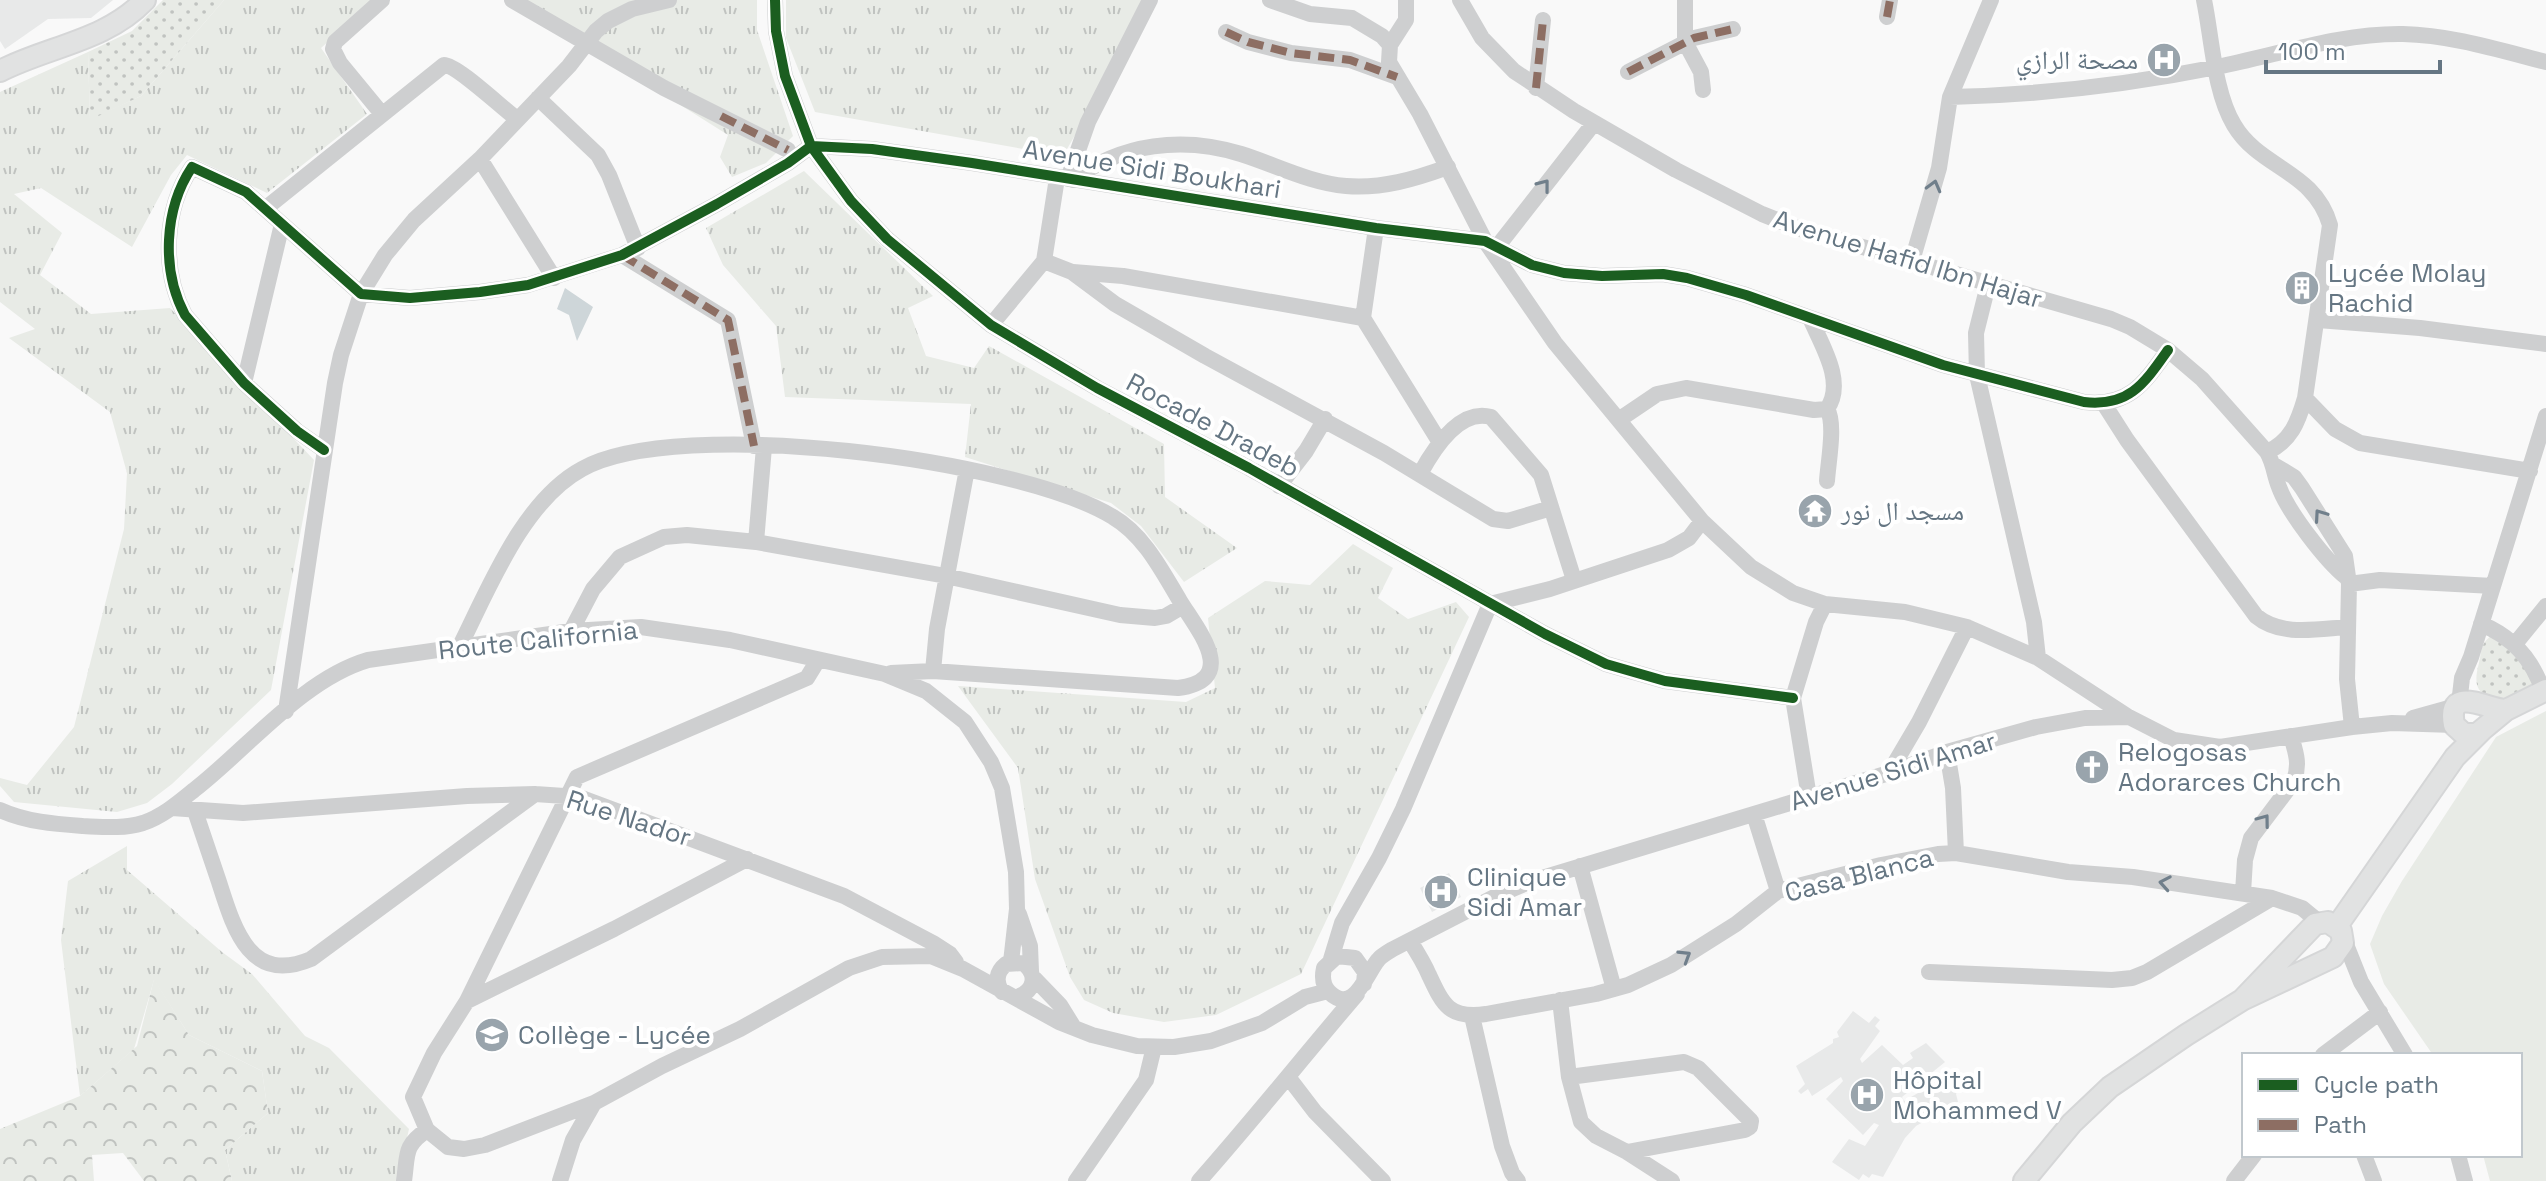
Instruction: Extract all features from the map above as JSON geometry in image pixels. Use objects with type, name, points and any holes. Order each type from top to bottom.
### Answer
[{"type":"main road","points":[[0,71],[111,27],[131,15],[145,0]]},
{"type":"main road","points":[[2242,1000],[2326,930],[2455,757],[2483,728],[2506,710],[2545,690]]},
{"type":"main road","points":[[2465,710],[2506,710]]},
{"type":"main road","points":[[2465,710],[2487,714],[2483,728]]},
{"type":"main road","points":[[2455,757],[2465,710]]},
{"type":"main road","points":[[2326,930],[2305,940],[2310,952],[2321,959],[2330,958]]},
{"type":"main road","points":[[2024,1181],[2072,1123],[2110,1087],[2242,1000],[2330,958],[2341,949],[2326,930]]},
{"type":"street","points":[[382,0],[338,39],[333,49],[340,63],[382,114]]},
{"type":"street","points":[[512,0],[664,88],[788,150]]},
{"type":"street","points":[[286,711],[341,355],[361,294],[385,255],[414,220],[480,159],[588,44],[596,31],[632,9],[669,0]]},
{"type":"street","name":"Rocade Dradeb","points":[[775,0],[776,31],[785,76],[811,146],[851,201],[887,239],[991,325],[1097,388],[1490,604],[1623,671],[1665,681],[1793,698]]},
{"type":"street","points":[[991,325],[1044,261],[1066,179],[1088,122],[1150,0]]},
{"type":"street","points":[[1270,0],[1310,14],[1352,18],[1382,36],[1390,45]]},
{"type":"street","points":[[1406,0],[1404,26],[1390,45],[1389,62],[1491,244],[1538,320],[1702,521],[1764,577],[1793,593],[1825,604],[1905,612],[1967,627],[2038,658],[2129,717]]},
{"type":"street","name":"Avenue Hafid Ibn Hajar","points":[[1460,0],[1490,49],[1536,88],[1676,170],[1762,214],[1808,231],[2130,327],[2168,350],[2202,379],[2271,458]]},
{"type":"street","points":[[1685,0],[1685,42],[1701,72],[1703,90]]},
{"type":"street","points":[[1912,261],[1939,168],[1950,97],[1991,0]]},
{"type":"street","points":[[2204,0],[2224,106],[2235,128],[2250,144],[2308,186],[2325,207],[2330,225],[2305,398],[2297,422],[2271,458],[2279,487],[2332,567],[2347,581],[2493,586]]},
{"type":"street","points":[[1536,88],[1543,20]]},
{"type":"street","points":[[1628,72],[1685,42],[1708,33],[1733,29]]},
{"type":"street","points":[[1226,32],[1248,42],[1291,53],[1350,60],[1397,77]]},
{"type":"street","points":[[1950,97],[2078,91],[2217,67],[2357,37],[2401,34],[2436,37],[2546,62]]},
{"type":"street","points":[[266,208],[431,73],[448,64],[517,119]]},
{"type":"street","points":[[538,98],[598,155],[609,175],[630,252],[728,320],[759,447],[756,542]]},
{"type":"street","points":[[1491,244],[1594,123]]},
{"type":"street","points":[[1066,179],[1116,155],[1159,144],[1190,143],[1241,154],[1298,175],[1344,186],[1394,183],[1448,167]]},
{"type":"street","points":[[324,450],[297,431],[244,383],[185,315],[180,305],[170,268],[170,235],[179,190],[192,167],[235,185],[266,208],[361,294],[393,298],[507,289],[554,278],[630,252],[788,163],[811,146]]},
{"type":"street","name":"Avenue Sidi Boukhari","points":[[811,146],[886,151],[972,163],[1491,244]]},
{"type":"street","points":[[480,159],[554,278]]},
{"type":"street","points":[[244,383],[282,224]]},
{"type":"street","points":[[1376,228],[1363,318],[1439,441]]},
{"type":"street","points":[[1491,244],[1532,265],[1564,273],[1602,276],[1663,274],[1698,280],[1977,375],[2104,404],[2121,399],[2139,387],[2168,350]]},
{"type":"street","points":[[1044,261],[1072,272],[1115,304],[1325,419],[1498,521],[1551,508]]},
{"type":"street","points":[[1072,272],[1123,276],[1363,318]]},
{"type":"street","points":[[1115,304],[1123,276]]},
{"type":"street","points":[[1988,285],[1976,333],[1977,375],[2031,610],[2038,658]]},
{"type":"street","points":[[1810,318],[1832,374],[1833,395],[1827,409],[1830,422],[1827,481]]},
{"type":"street","points":[[2318,320],[2420,328],[2546,344]]},
{"type":"street","points":[[1620,419],[1657,394],[1686,388],[1814,410],[1827,409]]},
{"type":"street","points":[[2305,398],[2335,429],[2360,443],[2530,471]]},
{"type":"street","points":[[2104,404],[2256,616],[2277,629],[2348,627]]},
{"type":"street","points":[[2465,710],[2462,678],[2546,416]]},
{"type":"street","points":[[1420,474],[1439,441],[1473,417],[1491,417],[1540,473],[1574,580]]},
{"type":"street","points":[[1279,486],[1306,451],[1325,419]]},
{"type":"street","points":[[460,646],[501,565],[531,517],[551,492],[578,470],[613,455],[633,451],[759,447],[872,453],[967,469],[1053,491],[1113,517],[1130,529],[1143,544],[1203,634],[1211,654],[1208,671],[1200,682],[1178,688],[933,671],[885,674]]},
{"type":"street","points":[[933,671],[946,576],[967,469]]},
{"type":"street","points":[[818,660],[807,678],[577,777],[467,1001],[434,1053],[414,1093],[416,1108],[427,1130],[448,1147],[470,1149],[594,1103],[740,1029],[849,968],[882,957],[931,956],[1010,994],[1044,1015],[1121,1044],[1154,1047],[1211,1041],[1262,1023],[1305,997],[1331,959],[1342,923],[1403,809],[1490,604],[1676,547],[1695,532],[1702,521]]},
{"type":"street","points":[[571,631],[593,589],[612,564],[629,551],[664,537],[687,535],[756,542],[946,576],[1120,615],[1155,618],[1183,606]]},
{"type":"street","points":[[2347,581],[2347,679],[2352,727]]},
{"type":"street","points":[[1809,797],[1793,698],[1816,622],[1825,604]]},
{"type":"street","points":[[2515,644],[2546,606]]},
{"type":"street","points":[[2481,624],[2515,644],[2545,690]]},
{"type":"street","name":"Route California","points":[[0,810],[48,823],[107,828],[140,824],[163,815],[326,679],[355,664],[571,631],[641,627],[659,629],[730,640],[885,674],[926,691],[965,722],[991,762],[1007,804],[1014,849],[1017,909],[1007,964]]},
{"type":"street","points":[[1889,773],[1919,722],[1967,627]]},
{"type":"street","name":"Avenue Sidi Amar","points":[[1410,941],[1513,888],[2036,727],[2085,718],[2129,717],[2174,740],[2204,746],[2236,745],[2465,710]]},
{"type":"street","points":[[2243,893],[2245,860],[2251,838],[2294,781],[2298,771],[2291,736]]},
{"type":"street","points":[[1947,752],[1953,788],[1956,853]]},
{"type":"street","points":[[195,811],[239,938],[260,960],[287,966],[311,959],[535,794]]},
{"type":"street","name":"Rue Nador","points":[[172,808],[243,813],[467,796],[567,796],[591,801],[844,896],[950,954],[960,968]]},
{"type":"street","points":[[1754,814],[1778,891]]},
{"type":"street","name":"Casa Blanca","points":[[1472,1016],[1614,989],[1671,965],[1736,924],[1778,891],[1881,865],[1956,853],[2068,872],[2133,877],[2272,898],[2302,908],[2326,930]]},
{"type":"street","points":[[467,1001],[747,859]]},
{"type":"street","points":[[1580,866],[1614,989]]},
{"type":"street","points":[[1929,972],[2112,980],[2132,978],[2272,898]]},
{"type":"street","name":"Route California","points":[[1017,909],[1030,946],[1032,974]]},
{"type":"street","points":[[907,955],[908,930]]},
{"type":"street","points":[[2326,930],[2404,1053]]},
{"type":"street","points":[[1305,997],[1331,993],[1345,998],[1360,989],[1365,972],[1338,936]]},
{"type":"street","points":[[1199,1181],[1289,1078],[1306,1052],[1360,989],[1378,959],[1410,941],[1444,1004],[1453,1012],[1472,1016],[1502,1146],[1518,1181]]},
{"type":"street","points":[[2330,958],[2361,982]]},
{"type":"street","points":[[1331,959],[1378,959]]},
{"type":"street","points":[[960,968],[1023,963],[1060,1005],[1073,1026]]},
{"type":"street","points":[[1007,964],[997,982],[1010,994],[1028,992],[1032,974]]},
{"type":"street","points":[[1322,974],[1331,993],[1332,1023]]},
{"type":"street","points":[[1560,1000],[1569,1077],[1581,1122],[1596,1136],[1672,1181]]},
{"type":"street","points":[[2326,1053],[2380,1012]]},
{"type":"street","points":[[1076,1181],[1146,1080],[1154,1047]]},
{"type":"street","points":[[1569,1077],[1684,1062],[1698,1068],[1751,1121],[1750,1127],[1745,1130],[1627,1152]]},
{"type":"street","points":[[1289,1078],[1315,1112],[1383,1181]]},
{"type":"street","points":[[560,1181],[573,1140],[594,1103]]},
{"type":"street","points":[[409,1178],[408,1148],[414,1139],[427,1130]]},
{"type":"street","points":[[2234,1181],[2252,1157]]},
{"type":"street","points":[[2365,1157],[2374,1181]]},
{"type":"street","points":[[2459,1157],[2465,1181]]},
{"type":"shaded area","points":[[0,0],[113,0],[91,18],[48,19],[5,49],[0,41]]},
{"type":"shaded area","points":[[565,288],[593,307],[577,341],[569,315],[557,309]]},
{"type":"shaded area","name":"Clinique Sidi Amar","points":[[1449,873],[1461,897],[1432,912],[1420,888]]},
{"type":"shaded area","name":"Hôpital Mohammed V","points":[[1853,1011],[1869,1023],[1875,1016],[1880,1020],[1875,1026],[1880,1031],[1860,1059],[1862,1063],[1882,1045],[1903,1065],[1913,1058],[1910,1053],[1926,1043],[1945,1062],[1902,1097],[1904,1101],[1941,1080],[1948,1085],[1957,1085],[1959,1089],[1956,1094],[1958,1102],[1916,1126],[1905,1138],[1883,1177],[1872,1174],[1869,1178],[1863,1174],[1859,1180],[1832,1162],[1849,1139],[1865,1146],[1879,1125],[1874,1123],[1863,1135],[1826,1099],[1843,1081],[1841,1077],[1812,1096],[1808,1089],[1801,1094],[1798,1091],[1805,1084],[1796,1066],[1833,1043],[1833,1039],[1839,1037],[1837,1032]]},
{"type":"green space","points":[[163,0],[224,0],[141,96],[90,120],[88,52],[132,31]]},
{"type":"green space","points":[[224,0],[375,0],[321,48],[367,114],[267,193],[187,155],[171,175],[132,247],[41,188],[14,194],[62,233],[40,275],[91,314],[170,308],[314,460],[271,690],[172,784],[147,803],[117,812],[14,802],[0,786],[0,778],[27,785],[74,727],[124,529],[127,473],[110,412],[9,338],[35,329],[0,302],[0,92],[88,52],[90,119],[141,96]]},
{"type":"green space","points":[[514,0],[757,0],[757,30],[793,136],[766,163],[732,177],[720,157],[728,135]]},
{"type":"green space","points":[[786,0],[1153,0],[1063,156],[815,112],[786,38]]},
{"type":"green space","points":[[804,171],[933,296],[908,308],[926,356],[974,368],[989,346],[1164,444],[1165,497],[1237,548],[1184,582],[1141,526],[1111,503],[965,457],[971,404],[785,397],[776,326],[723,265],[706,228]]},
{"type":"green space","points":[[1353,544],[1393,568],[1378,598],[1408,619],[1456,602],[1469,617],[1301,974],[1216,1015],[1164,1022],[1113,1013],[1084,1000],[1070,977],[1035,879],[1018,768],[958,686],[1186,702],[1215,688],[1208,618],[1265,581],[1310,585]]},
{"type":"green space","points":[[2491,636],[2509,641],[2539,689],[2512,702],[2482,693],[2478,688],[2477,674],[2483,645]]},
{"type":"green space","points":[[2546,711],[2546,1181],[2490,1181],[2484,1157],[2522,1157],[2522,1053],[2432,1053],[2384,984],[2370,944],[2402,881],[2496,737]]},
{"type":"green space","points":[[127,846],[127,870],[252,974],[305,1036],[329,1048],[409,1129],[397,1181],[232,1181],[225,1150],[268,1113],[262,1071],[189,1035],[154,980],[134,1049],[80,1096],[61,940],[68,881]]},
{"type":"green space","points":[[154,979],[189,1035],[262,1071],[268,1113],[225,1150],[232,1181],[144,1181],[123,1153],[92,1155],[94,1181],[0,1181],[0,1129],[80,1096],[137,1046]]},
{"type":"marked path","points":[[1887,17],[1890,0]]},
{"type":"marked path","points":[[1536,88],[1543,20]]},
{"type":"marked path","points":[[1628,72],[1694,38],[1733,29]]},
{"type":"marked path","points":[[1226,32],[1248,42],[1291,53],[1350,60],[1397,77]]},
{"type":"marked path","points":[[721,116],[788,150]]},
{"type":"marked path","points":[[622,255],[728,320],[754,446]]},
{"type":"cycle path","points":[[775,0],[776,31],[785,76],[811,146],[851,201],[887,239],[991,325],[1097,388],[1249,468],[1545,634],[1606,664],[1665,681],[1793,698]]},
{"type":"cycle path","points":[[324,450],[297,431],[244,383],[185,315],[172,279],[169,240],[176,202],[192,167],[246,192],[361,294],[410,298],[528,285],[622,255],[717,204],[811,146],[872,149],[972,163],[1376,228],[1485,241],[1532,265],[1564,273],[1602,276],[1663,274],[1687,278],[1746,295],[1943,365],[2084,402],[2113,401],[2134,391],[2168,350]]},
{"type":"place","name":"مصحة الرازي","points":[[2164,60]]},
{"type":"place","name":"Lycée Molay Rachid","points":[[2302,288]]},
{"type":"place","name":"مسجد ال نور","points":[[1815,511]]},
{"type":"place","name":"Relogosas Adorarces Church","points":[[2092,767]]},
{"type":"place","name":"Clinique Sidi Amar","points":[[1441,892]]},
{"type":"place","name":"Collège - Lycée","points":[[492,1035]]},
{"type":"place","name":"Hôpital Mohammed V","points":[[1867,1095]]}]
